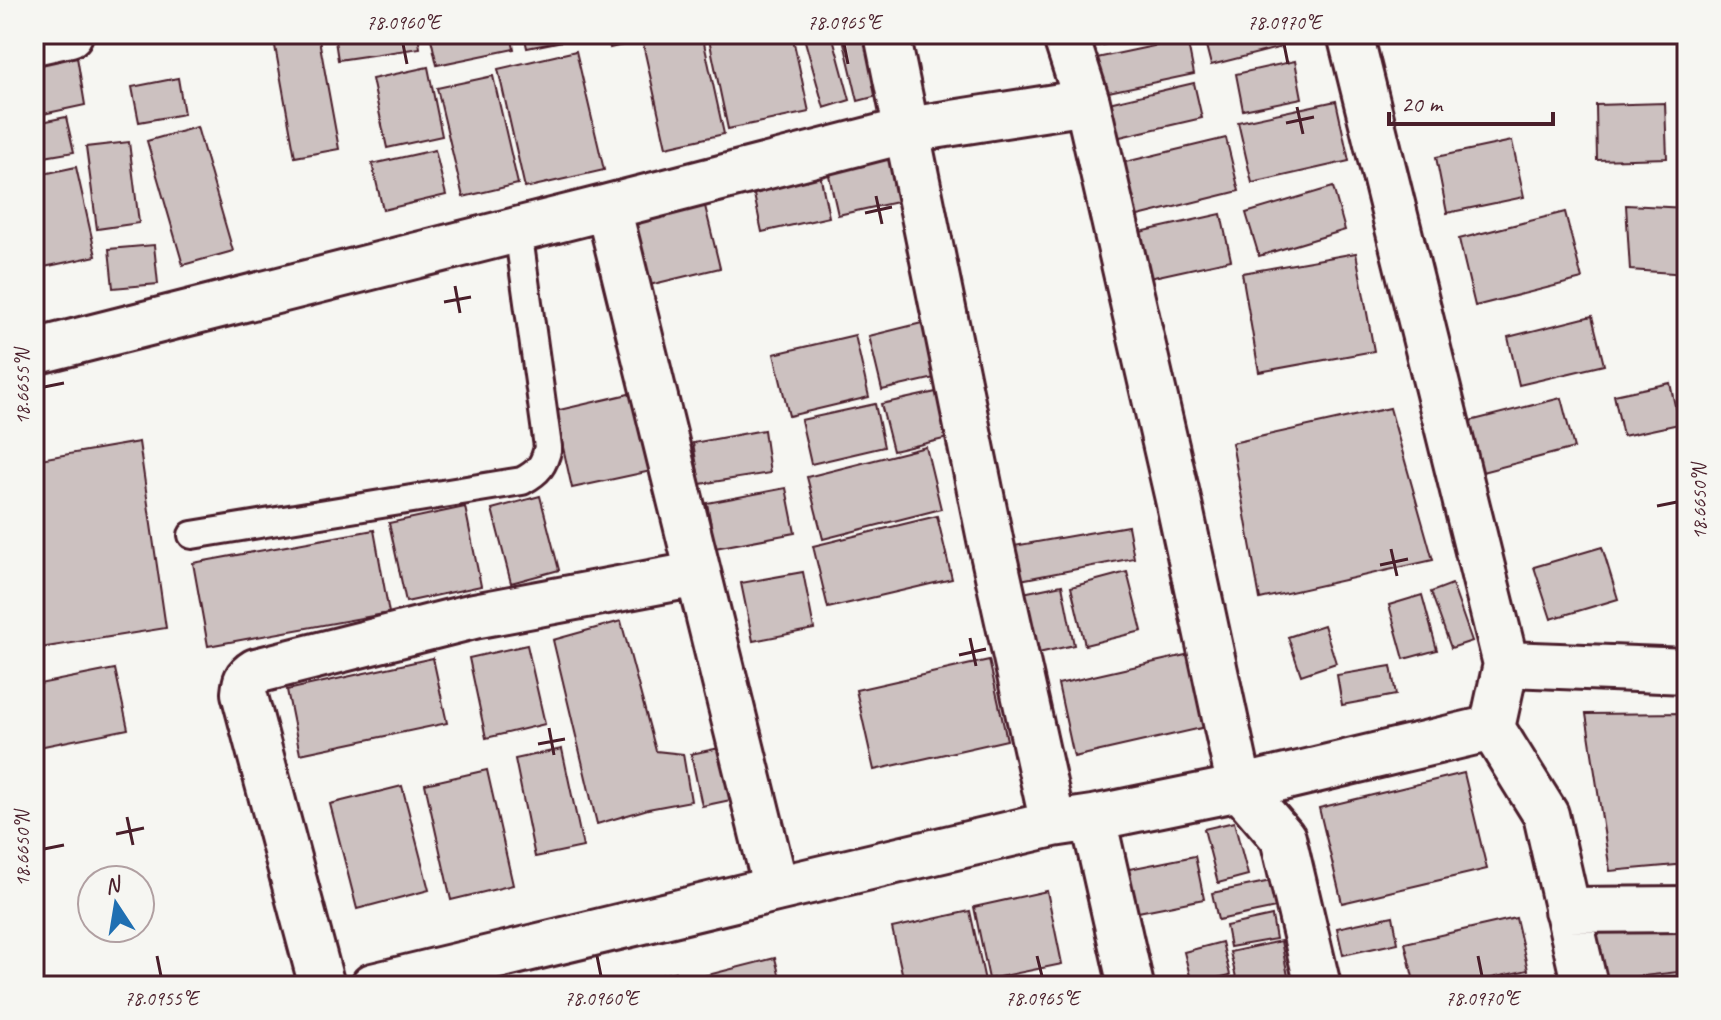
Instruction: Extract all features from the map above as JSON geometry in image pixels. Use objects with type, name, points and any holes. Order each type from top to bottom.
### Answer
[{"type":"street","points":[[34,42],[70,34]]},
{"type":"street","points":[[887,34],[988,528],[1073,821],[1131,986]]},
{"type":"street","points":[[1065,34],[1087,102],[1240,788],[1283,838],[1318,986]]},
{"type":"street","points":[[1350,34],[1506,664],[1492,728],[1546,815],[1585,986]]},
{"type":"street","points":[[34,352],[908,130],[1087,102]]},
{"type":"street","points":[[608,207],[776,889]]},
{"type":"street","points":[[322,986],[244,693],[249,676],[256,671],[474,616],[698,574]]},
{"type":"street","points":[[1506,664],[1687,671]]},
{"type":"street","points":[[373,986],[776,889],[1073,821],[1240,788],[1492,728]]},
{"type":"street","points":[[1567,910],[1687,909]]},
{"type":"lane","points":[[192,535],[522,481],[537,473],[545,462],[548,447],[518,230]]},
{"type":"building","points":[[318,34],[339,149],[295,157],[273,35]]},
{"type":"building","points":[[334,34],[418,34],[420,48],[338,60]]},
{"type":"building","points":[[430,34],[511,34],[514,49],[437,65]]},
{"type":"building","points":[[524,34],[572,34],[573,39],[527,48]]},
{"type":"building","points":[[607,34],[668,34],[610,48]]},
{"type":"building","points":[[702,34],[724,134],[666,147],[643,44]]},
{"type":"building","points":[[708,34],[792,34],[809,112],[728,129]]},
{"type":"building","points":[[803,34],[832,34],[850,100],[824,108]]},
{"type":"building","points":[[842,34],[870,34],[885,94],[858,101]]},
{"type":"building","points":[[1083,34],[1157,34],[1086,48]]},
{"type":"building","points":[[1203,34],[1279,34],[1282,47],[1211,65]]},
{"type":"building","points":[[1187,39],[1194,74],[1099,94],[1092,59]]},
{"type":"building","points":[[76,51],[85,105],[34,116],[34,61]]},
{"type":"building","points":[[576,51],[604,170],[525,188],[498,69]]},
{"type":"building","points":[[1687,60],[1687,126],[1684,126]]},
{"type":"building","points":[[1295,61],[1302,98],[1243,110],[1236,74]]},
{"type":"building","points":[[428,67],[442,136],[387,148],[372,79]]},
{"type":"building","points":[[493,76],[518,184],[463,197],[437,88]]},
{"type":"building","points":[[178,78],[184,114],[139,122],[132,87]]},
{"type":"building","points":[[1194,83],[1202,118],[1107,140],[1100,105]]},
{"type":"building","points":[[1336,101],[1349,161],[1252,183],[1238,122]]},
{"type":"building","points":[[1665,103],[1667,158],[1597,160],[1596,105]]},
{"type":"building","points":[[66,117],[74,152],[44,157],[37,123]]},
{"type":"building","points":[[197,127],[233,251],[183,265],[147,141]]},
{"type":"building","points":[[1226,138],[1239,191],[1130,218],[1117,164]]},
{"type":"building","points":[[1512,141],[1524,197],[1447,213],[1436,157]]},
{"type":"building","points":[[129,142],[139,223],[97,229],[86,147]]},
{"type":"building","points":[[435,150],[446,195],[383,210],[372,164]]},
{"type":"building","points":[[896,156],[906,200],[838,215],[828,171]]},
{"type":"building","points":[[76,167],[96,256],[44,267],[34,221],[34,176]]},
{"type":"building","points":[[820,174],[829,217],[762,232],[753,190]]},
{"type":"building","points":[[1333,187],[1345,230],[1259,256],[1246,213]]},
{"type":"building","points":[[704,202],[720,268],[641,287],[625,221]]},
{"type":"building","points":[[1626,205],[1687,208],[1687,274],[1630,270]]},
{"type":"building","points":[[1565,212],[1582,279],[1475,306],[1459,239]]},
{"type":"building","points":[[1221,214],[1231,260],[1140,280],[1131,234]]},
{"type":"building","points":[[154,245],[158,284],[113,288],[109,249]]},
{"type":"building","points":[[1356,253],[1374,351],[1259,372],[1242,273]]},
{"type":"building","points":[[34,261],[42,295],[34,297]]},
{"type":"building","points":[[1592,316],[1604,365],[1519,385],[1508,337]]},
{"type":"building","points":[[926,322],[939,377],[882,390],[869,336]]},
{"type":"building","points":[[855,335],[869,397],[789,416],[774,354]]},
{"type":"building","points":[[1670,383],[1679,424],[1623,436],[1614,395]]},
{"type":"building","points":[[936,392],[948,438],[893,451],[881,404]]},
{"type":"building","points":[[633,393],[651,471],[572,488],[555,411]]},
{"type":"building","points":[[1561,398],[1574,448],[1482,472],[1470,421]]},
{"type":"building","points":[[875,404],[884,447],[811,464],[801,420]]},
{"type":"building","points":[[1390,408],[1433,560],[1260,599],[1232,443]]},
{"type":"building","points":[[764,430],[770,473],[700,484],[693,443]]},
{"type":"building","points":[[139,442],[166,628],[34,649],[34,460]]},
{"type":"building","points":[[926,447],[941,509],[823,539],[807,477]]},
{"type":"building","points":[[786,488],[795,533],[715,548],[707,503]]},
{"type":"building","points":[[540,496],[559,570],[511,583],[492,509]]},
{"type":"building","points":[[465,507],[481,586],[406,602],[389,523]]},
{"type":"building","points":[[937,516],[952,579],[828,608],[813,546]]},
{"type":"building","points":[[1128,526],[1134,558],[1020,580],[1014,546]]},
{"type":"building","points":[[374,530],[389,613],[208,646],[193,563]]},
{"type":"building","points":[[1602,547],[1618,599],[1551,619],[1534,567]]},
{"type":"building","points":[[803,572],[814,629],[753,641],[741,583]]},
{"type":"building","points":[[1127,572],[1142,631],[1085,645],[1071,587]]},
{"type":"building","points":[[1452,584],[1472,641],[1451,648],[1431,592]]},
{"type":"building","points":[[1062,585],[1074,645],[1025,656],[1013,595]]},
{"type":"building","points":[[1422,595],[1437,650],[1404,659],[1389,605]]},
{"type":"building","points":[[621,621],[656,751],[683,754],[691,801],[648,809],[597,824],[553,640]]},
{"type":"building","points":[[1324,625],[1336,663],[1301,675],[1288,637]]},
{"type":"building","points":[[527,645],[545,724],[486,738],[469,658]]},
{"type":"building","points":[[1190,654],[1206,727],[1074,757],[1058,684]]},
{"type":"building","points":[[433,658],[447,723],[300,754],[287,690]]},
{"type":"building","points":[[989,660],[1007,740],[874,770],[856,690]]},
{"type":"building","points":[[1391,666],[1396,695],[1342,705],[1337,675]]},
{"type":"building","points":[[115,669],[128,729],[34,748],[34,685]]},
{"type":"building","points":[[1687,713],[1687,864],[1610,871],[1586,714]]},
{"type":"building","points":[[729,746],[740,798],[702,806],[691,754]]},
{"type":"building","points":[[562,749],[583,847],[535,857],[515,759]]},
{"type":"building","points":[[487,770],[513,885],[451,900],[425,784]]},
{"type":"building","points":[[1464,773],[1487,869],[1342,903],[1319,808]]},
{"type":"building","points":[[402,786],[429,890],[357,909],[330,804]]},
{"type":"building","points":[[1234,822],[1248,875],[1218,883],[1204,829]]},
{"type":"building","points":[[1195,856],[1204,899],[1128,914],[1119,871]]},
{"type":"building","points":[[1271,881],[1276,908],[1218,920],[1212,893]]},
{"type":"building","points":[[1047,891],[1062,964],[989,979],[974,907]]},
{"type":"building","points":[[970,911],[985,981],[962,986],[905,986],[892,928]]},
{"type":"building","points":[[1272,916],[1276,939],[1230,947],[1226,926]]},
{"type":"building","points":[[1393,916],[1398,943],[1343,955],[1337,928]]},
{"type":"building","points":[[1516,918],[1528,970],[1456,986],[1415,986],[1405,943]]},
{"type":"building","points":[[1682,922],[1687,971],[1600,981],[1591,933]]},
{"type":"building","points":[[1281,941],[1289,981],[1266,986],[1238,986],[1230,952]]},
{"type":"building","points":[[1222,942],[1230,975],[1192,984],[1184,952]]},
{"type":"building","points":[[775,958],[782,986],[702,986],[700,977]]},
{"type":"building","points":[[675,972],[678,986],[626,986],[626,983]]}]
